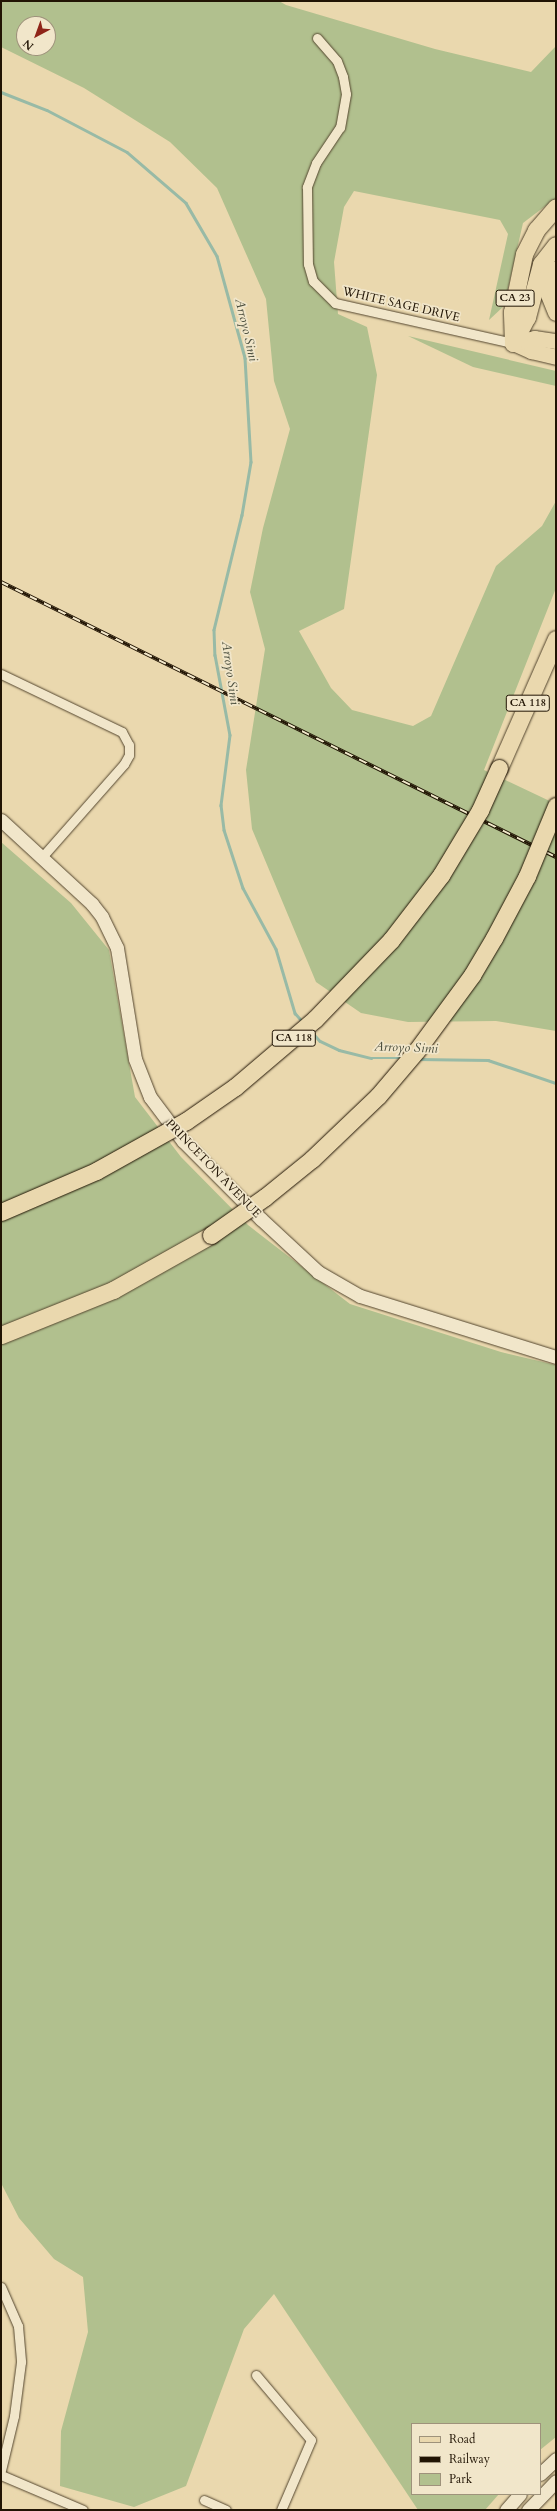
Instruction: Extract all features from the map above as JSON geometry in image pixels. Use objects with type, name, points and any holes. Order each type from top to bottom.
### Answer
[{"type":"highway","name":"CA 23","points":[[513,343],[512,312],[524,254],[536,230],[556,207]]},
{"type":"highway","points":[[513,343],[527,317],[541,264],[556,246]]},
{"type":"highway","points":[[556,246],[547,272],[546,287],[556,312]]},
{"type":"highway","name":"CA 118","points":[[1,1212],[96,1171],[186,1122],[235,1087],[315,1019],[392,940],[441,875],[480,810],[556,639]]},
{"type":"highway","points":[[1,1335],[113,1290],[211,1235],[265,1197],[312,1159],[378,1096],[417,1050],[468,980],[494,938],[527,876],[556,806]]},
{"type":"main road","points":[[513,343],[534,338],[556,341]]},
{"type":"main road","points":[[513,343],[531,352],[556,357]]},
{"type":"street","name":"WHITE SAGE DRIVE","points":[[317,38],[337,61],[343,77],[346,94],[340,127],[316,163],[306,187],[308,264],[313,281],[335,303],[513,343]]},
{"type":"street","points":[[1,674],[122,732],[129,745],[129,755],[124,764],[42,857]]},
{"type":"street","name":"PRINCETON AVENUE","points":[[1,820],[92,904],[111,932],[121,963],[135,1059],[150,1097],[182,1141],[261,1219],[318,1272],[360,1296],[556,1357]]},
{"type":"street","points":[[1,2286],[18,2326],[21,2362],[14,2416],[1,2470]]},
{"type":"street","points":[[256,2375],[311,2440],[281,2510]]},
{"type":"street","points":[[541,2473],[556,2459]]},
{"type":"street","points":[[1,2475],[83,2510]]},
{"type":"street","points":[[528,2510],[556,2481]]},
{"type":"street","points":[[506,2510],[519,2495]]},
{"type":"street","points":[[204,2500],[226,2510]]},
{"type":"green space","points":[[1,1],[279,1],[286,5],[435,49],[531,72],[556,46],[556,198],[523,223],[504,306],[489,320],[508,234],[500,220],[354,191],[344,207],[334,262],[338,314],[367,327],[377,375],[344,609],[299,631],[331,688],[352,710],[413,726],[431,716],[496,566],[542,526],[556,501],[556,588],[484,770],[556,804],[556,1031],[496,1021],[408,1022],[361,1013],[316,982],[252,829],[246,770],[265,649],[250,592],[263,528],[290,429],[274,381],[266,299],[217,188],[170,142],[84,88],[19,56],[56,56],[56,16],[16,16],[16,54],[1,47]]},
{"type":"green space","points":[[408,336],[556,371],[556,386],[473,367]]},
{"type":"green space","points":[[1,842],[71,903],[109,950],[135,1097],[181,1157],[248,1225],[350,1304],[501,1352],[556,1365],[556,2437],[541,2449],[541,2423],[411,2423],[411,2495],[498,2495],[485,2510],[418,2510],[274,2294],[244,2329],[186,2486],[134,2507],[60,2486],[61,2431],[88,2332],[83,2277],[54,2259],[19,2218],[1,2183]]},
{"type":"waterway","name":"Arroyo Simi","points":[[1,92],[47,110],[127,152],[186,203],[217,256],[245,358],[251,462],[242,515],[214,630],[215,655],[230,735],[221,805],[224,830],[243,888],[276,949],[295,1013],[302,1021]]},
{"type":"waterway","name":"Arroyo Simi","points":[[311,1031],[320,1041],[339,1050],[371,1058],[401,1058]]},
{"type":"waterway","name":"Arroyo Simi","points":[[418,1059],[488,1060],[556,1083]]},
{"type":"railway","points":[[1,582],[556,857]]}]
